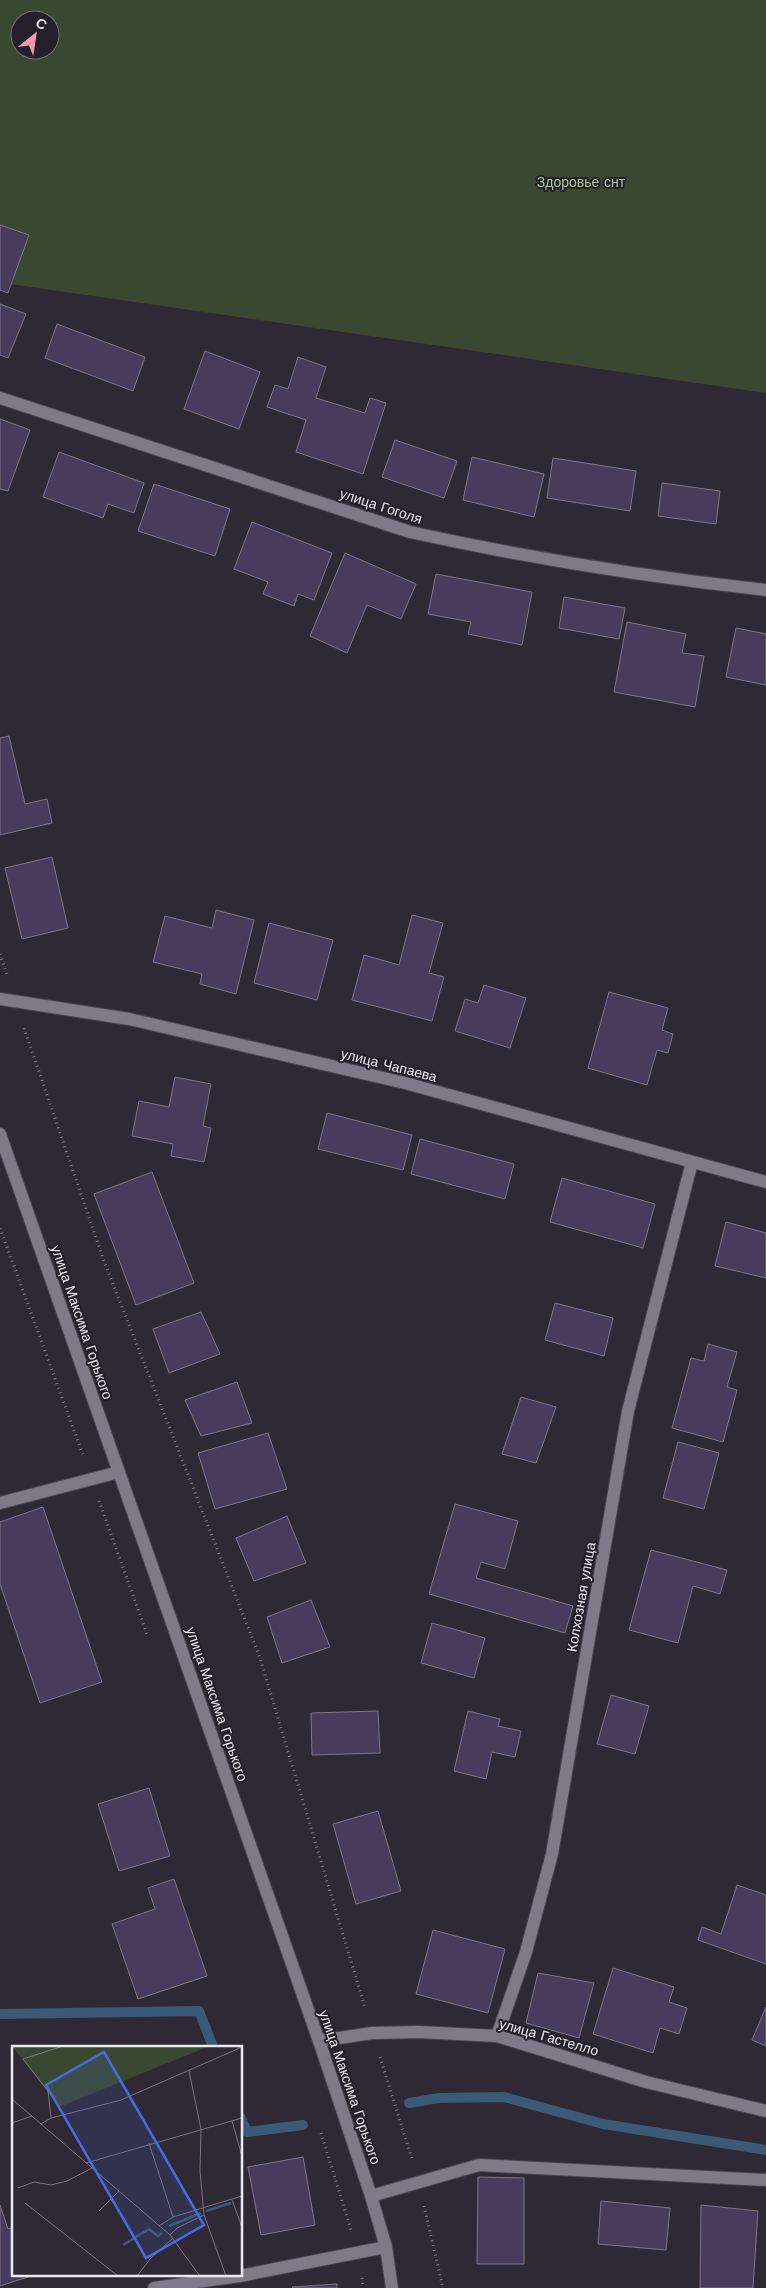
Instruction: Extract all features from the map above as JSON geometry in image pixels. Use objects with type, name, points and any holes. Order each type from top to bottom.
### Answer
[{"type":"street","name":"улица Гоголя","points":[[0,398],[410,532],[477,547],[656,578],[766,590]]},
{"type":"street","name":"улица Чапаева","points":[[0,999],[129,1019],[405,1083],[766,1182]]},
{"type":"street","name":"улица Максима Горького","points":[[0,1134],[319,2041],[371,2196],[386,2247],[392,2288]]},
{"type":"street","name":"Колхозная улица","points":[[498,2036],[526,1952],[552,1854],[628,1411],[692,1162]]},
{"type":"street","points":[[0,1503],[119,1472]]},
{"type":"street","name":"улица Гастелло","points":[[319,2041],[372,2033],[419,2032],[498,2036],[646,2082],[766,2111]]},
{"type":"street","points":[[371,2196],[479,2165],[766,2180]]},
{"type":"street","points":[[242,2276],[386,2247]]},
{"type":"street","points":[[154,2288],[240,2276]]},
{"type":"path","points":[[16,1002],[104,1262],[260,1658],[372,2033],[419,2183],[443,2288]]},
{"type":"path","points":[[0,1228],[149,1639]]},
{"type":"path","points":[[318,2124],[358,2252]]},
{"type":"green space","name":"Здоровье снт","points":[[0,0],[766,0],[766,393],[3,283],[0,263]]},
{"type":"building","points":[[0,225],[29,235],[8,293],[0,290]]},
{"type":"building","points":[[0,304],[26,314],[8,358],[0,355]]},
{"type":"building","points":[[57,324],[145,357],[133,391],[45,358]]},
{"type":"building","points":[[205,351],[260,372],[239,429],[184,409]]},
{"type":"building","points":[[298,357],[326,367],[316,398],[365,413],[370,398],[386,403],[363,474],[296,452],[306,420],[267,407],[275,385],[288,389]]},
{"type":"building","points":[[0,419],[30,430],[8,491],[0,489]]},
{"type":"building","points":[[395,440],[457,461],[444,498],[382,477]]},
{"type":"building","points":[[59,452],[144,483],[134,513],[108,504],[103,518],[43,497]]},
{"type":"building","points":[[472,457],[544,474],[534,517],[463,500]]},
{"type":"building","points":[[553,458],[636,471],[630,511],[547,498]]},
{"type":"building","points":[[662,483],[720,491],[716,524],[658,516]]},
{"type":"building","points":[[154,484],[230,509],[215,556],[138,531]]},
{"type":"building","points":[[252,522],[332,553],[314,600],[298,594],[294,606],[263,594],[268,582],[234,569]]},
{"type":"building","points":[[345,553],[416,584],[401,619],[367,605],[347,653],[310,636]]},
{"type":"building","points":[[436,574],[532,592],[522,645],[468,634],[471,622],[428,614]]},
{"type":"building","points":[[564,597],[625,608],[619,639],[559,628]]},
{"type":"building","points":[[627,622],[686,634],[682,653],[704,656],[695,707],[614,692]]},
{"type":"building","points":[[736,628],[766,634],[766,685],[726,677]]},
{"type":"building","points":[[9,736],[25,804],[47,799],[52,823],[0,835],[0,738]]},
{"type":"building","points":[[52,857],[68,928],[22,939],[5,868]]},
{"type":"building","points":[[216,910],[254,920],[236,994],[200,984],[202,974],[153,962],[165,916],[212,928]]},
{"type":"building","points":[[412,915],[443,923],[429,973],[444,977],[432,1021],[352,1000],[364,955],[399,965]]},
{"type":"building","points":[[269,923],[333,940],[317,1000],[254,983]]},
{"type":"building","points":[[484,985],[526,998],[510,1048],[455,1031],[465,999],[478,1003]]},
{"type":"building","points":[[609,992],[668,1008],[662,1030],[673,1034],[668,1053],[657,1050],[647,1085],[588,1068]]},
{"type":"building","points":[[175,1077],[211,1084],[203,1126],[211,1128],[204,1162],[171,1156],[173,1144],[132,1136],[139,1101],[169,1107]]},
{"type":"building","points":[[327,1113],[412,1135],[403,1170],[318,1149]]},
{"type":"building","points":[[420,1139],[514,1164],[505,1199],[411,1174]]},
{"type":"building","points":[[152,1172],[194,1283],[136,1305],[94,1194]]},
{"type":"building","points":[[562,1178],[655,1204],[643,1248],[550,1222]]},
{"type":"building","points":[[726,1222],[766,1233],[766,1278],[715,1266]]},
{"type":"building","points":[[555,1303],[613,1318],[604,1356],[545,1340]]},
{"type":"building","points":[[201,1312],[220,1354],[169,1373],[153,1329]]},
{"type":"building","points":[[708,1344],[737,1352],[727,1387],[737,1390],[723,1442],[672,1428],[691,1358],[704,1361]]},
{"type":"building","points":[[237,1382],[252,1423],[201,1436],[185,1400]]},
{"type":"building","points":[[521,1397],[556,1407],[536,1463],[502,1454]]},
{"type":"building","points":[[268,1433],[287,1489],[215,1509],[198,1453]]},
{"type":"building","points":[[678,1442],[719,1453],[704,1509],[663,1498]]},
{"type":"building","points":[[455,1504],[518,1521],[505,1569],[481,1562],[476,1578],[573,1606],[565,1633],[429,1594]]},
{"type":"building","points":[[43,1507],[102,1682],[40,1703],[0,1584],[0,1522]]},
{"type":"building","points":[[287,1516],[306,1563],[254,1581],[236,1538]]},
{"type":"building","points":[[651,1550],[727,1570],[720,1594],[693,1586],[678,1643],[629,1630]]},
{"type":"building","points":[[311,1600],[330,1647],[282,1663],[267,1617]]},
{"type":"building","points":[[432,1623],[485,1638],[474,1678],[421,1663]]},
{"type":"building","points":[[611,1695],[649,1706],[635,1754],[597,1744]]},
{"type":"building","points":[[378,1711],[380,1753],[312,1755],[311,1713]]},
{"type":"building","points":[[468,1711],[500,1719],[498,1726],[521,1731],[515,1757],[492,1752],[486,1779],[454,1771]]},
{"type":"building","points":[[149,1788],[170,1856],[119,1871],[98,1804]]},
{"type":"building","points":[[378,1811],[401,1891],[356,1904],[333,1824]]},
{"type":"building","points":[[174,1879],[207,1976],[138,1999],[112,1924],[155,1909],[148,1888]]},
{"type":"building","points":[[737,1885],[766,1895],[766,1964],[698,1940],[702,1927],[721,1934]]},
{"type":"building","points":[[433,1930],[505,1949],[488,2013],[416,1994]]},
{"type":"building","points":[[613,1968],[674,1987],[669,2002],[687,2008],[679,2034],[660,2028],[653,2053],[593,2034]]},
{"type":"building","points":[[538,1973],[594,1983],[579,2038],[526,2023]]},
{"type":"building","points":[[766,2007],[766,2046],[752,2040]]},
{"type":"building","points":[[303,2157],[315,2225],[261,2235],[248,2167]]},
{"type":"building","points":[[478,2177],[524,2178],[524,2264],[477,2264]]},
{"type":"building","points":[[601,2201],[670,2208],[666,2250],[598,2244]]},
{"type":"building","points":[[0,2205],[8,2229],[12,2228],[12,2276],[31,2276],[0,2286]]},
{"type":"building","points":[[701,2205],[758,2211],[753,2288],[700,2288]]},
{"type":"building","points":[[337,2284],[337,2288],[292,2287]]},
{"type":"waterway","points":[[0,2014],[199,2011],[213,2046]]},
{"type":"waterway","points":[[409,2103],[439,2098],[504,2097],[603,2124],[766,2150]]},
{"type":"waterway","points":[[242,2120],[247,2132],[303,2125]]}]
